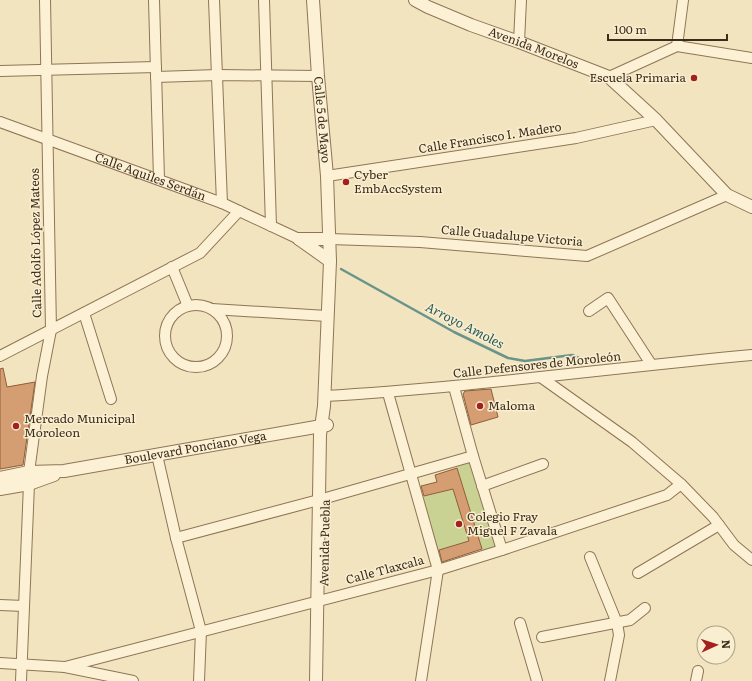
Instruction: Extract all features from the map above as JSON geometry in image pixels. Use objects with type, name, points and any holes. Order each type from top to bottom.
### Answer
[{"type":"street","name":"Calle Adolfo López Mateos","points":[[21,681],[29,478],[42,376],[51,330],[45,0]]},
{"type":"street","points":[[154,0],[159,179]]},
{"type":"street","points":[[214,0],[222,203]]},
{"type":"street","points":[[264,0],[271,226]]},
{"type":"street","name":"Calle 5 de Mayo","points":[[313,0],[327,176],[330,239]]},
{"type":"street","name":"Avenida Morelos","points":[[415,0],[471,25],[609,77],[656,120],[727,195]]},
{"type":"street","points":[[519,42],[521,0]]},
{"type":"street","points":[[677,46],[683,0]]},
{"type":"street","points":[[609,77],[677,46],[752,58]]},
{"type":"street","points":[[0,72],[46,70],[218,75],[318,76]]},
{"type":"street","name":"Calle Francisco I. Madero","points":[[327,176],[576,138],[656,120]]},
{"type":"street","name":"Calle Aquiles Serdán","points":[[0,122],[222,203],[298,239],[330,262]]},
{"type":"street","points":[[727,195],[752,207]]},
{"type":"street","name":"Calle Guadalupe Victoria","points":[[330,239],[420,242],[587,256],[727,195]]},
{"type":"street","points":[[0,356],[200,253],[239,211]]},
{"type":"street","name":"Calle Aquiles Serdán","points":[[298,239],[330,239]]},
{"type":"street","name":"Avenida Puebla","points":[[323,681],[321,600],[322,499],[330,239]]},
{"type":"street","points":[[172,267],[188,306]]},
{"type":"street","points":[[589,311],[608,298],[651,364]]},
{"type":"street","points":[[210,309],[219,315],[224,322],[227,330],[227,343],[219,356],[211,362],[192,366],[182,363],[174,358],[167,350],[164,339],[165,329],[168,320],[178,310],[188,306],[201,306],[210,309],[328,316]]},
{"type":"street","points":[[84,313],[111,399]]},
{"type":"street","name":"Calle Defensores de Moroleón","points":[[324,401],[388,393],[542,378],[651,364],[752,355]]},
{"type":"street","points":[[542,378],[632,442],[681,484],[719,525],[734,545],[752,560]]},
{"type":"street","points":[[454,387],[473,456],[502,550]]},
{"type":"street","points":[[388,393],[438,570],[421,681]]},
{"type":"street","name":"Boulevard Ponciano Vega","points":[[0,489],[29,478],[64,471],[324,426]]},
{"type":"street","points":[[157,455],[176,538],[201,632],[199,681]]},
{"type":"street","points":[[176,538],[322,499],[473,456]]},
{"type":"street","points":[[482,486],[543,464]]},
{"type":"street","name":"Boulevard Ponciano Vega","points":[[0,478],[29,478]]},
{"type":"street","name":"Calle Tlaxcala","points":[[65,667],[438,570],[666,495],[681,484]]},
{"type":"street","points":[[638,573],[719,525]]},
{"type":"street","points":[[590,557],[617,623],[619,635],[610,681]]},
{"type":"street","name":"Avenida Puebla","points":[[316,681],[321,600]]},
{"type":"street","points":[[0,605],[24,606]]},
{"type":"street","points":[[542,637],[630,620],[645,608]]},
{"type":"street","points":[[520,623],[538,681]]},
{"type":"street","points":[[0,663],[65,667],[133,681]]},
{"type":"green space","points":[[473,456],[502,550],[484,556],[455,461]]},
{"type":"green space","points":[[453,489],[469,541],[433,552],[417,498]]},
{"type":"building","name":"Mercado Municipal Moroleon","points":[[3,368],[7,387],[35,382],[23,465],[0,469],[0,369]]},
{"type":"building","name":"Maloma","points":[[491,389],[498,417],[471,425],[463,394],[465,391]]},
{"type":"building","points":[[457,468],[482,549],[442,562],[439,550],[469,541],[453,489],[424,496],[421,486],[437,482],[435,475]]},
{"type":"waterway","name":"Arroyo Amoles","points":[[341,269],[454,332],[508,358],[525,361],[572,355],[588,362]]},
{"type":"place","name":"Escuela Primaria","points":[[694,78]]},
{"type":"place","name":"Cyber EmbAccSystem","points":[[346,182]]},
{"type":"place","name":"Maloma","points":[[480,406]]},
{"type":"place","name":"Mercado Municipal Moroleon","points":[[16,426]]},
{"type":"place","name":"Colegio Fray Miguel F Zavala","points":[[459,524]]}]
